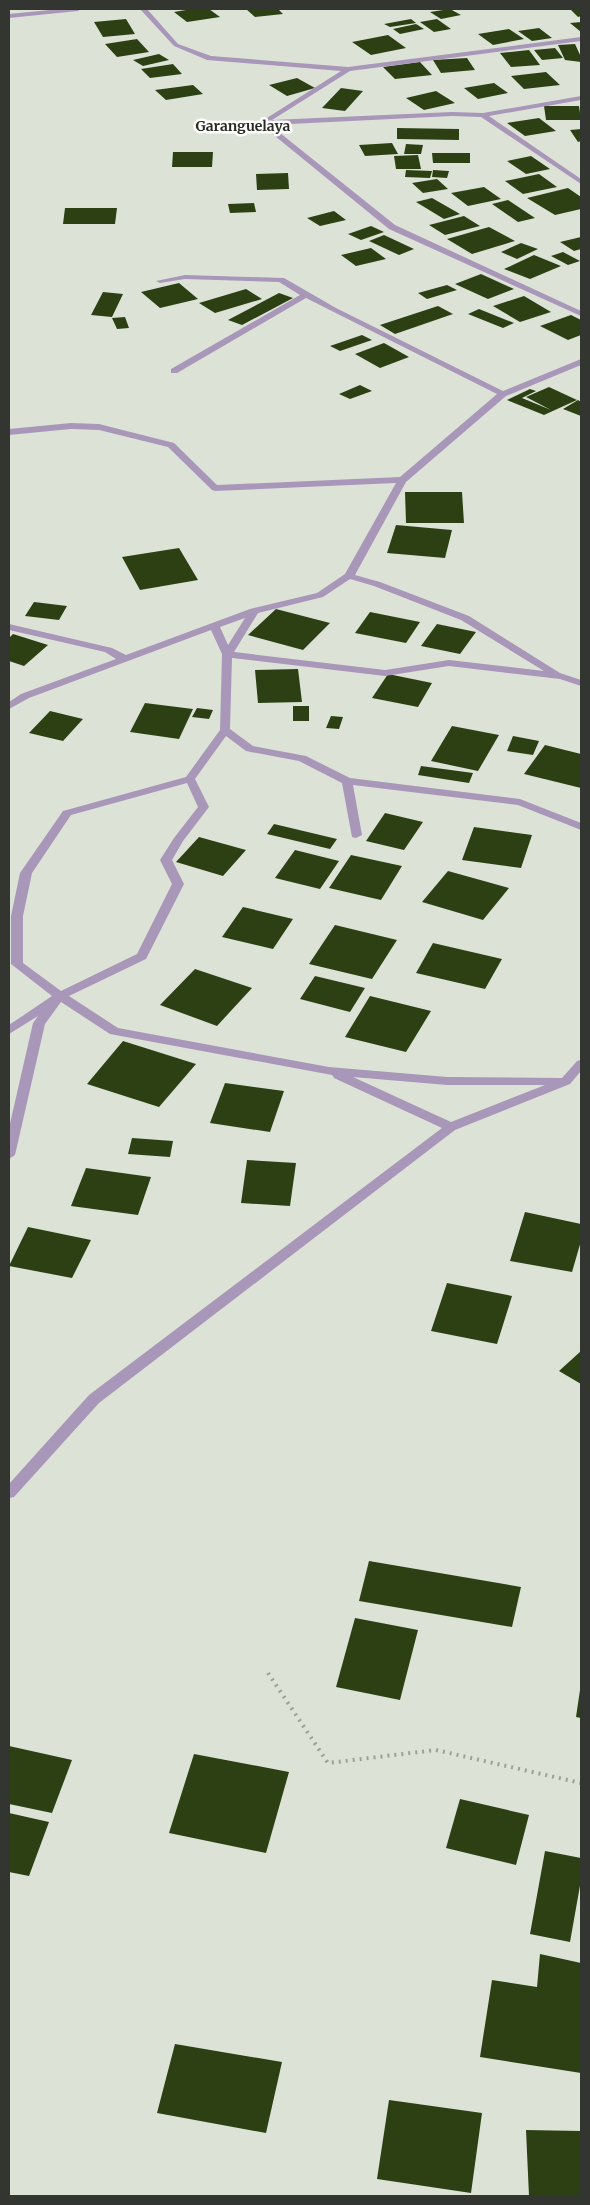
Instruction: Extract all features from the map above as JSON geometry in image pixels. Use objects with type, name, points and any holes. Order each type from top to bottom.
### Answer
[{"type":"street","points":[[9,16],[78,9]]},
{"type":"street","points":[[142,9],[176,45],[210,58],[348,69],[581,39]]},
{"type":"street","points":[[263,123],[348,69]]},
{"type":"street","points":[[263,123],[452,114],[483,115],[581,98]]},
{"type":"street","points":[[483,115],[581,182]]},
{"type":"street","points":[[263,123],[392,227],[581,314]]},
{"type":"street","points":[[160,281],[185,277],[281,280],[333,310],[502,394]]},
{"type":"street","points":[[174,371],[307,294]]},
{"type":"street","points":[[9,706],[25,696],[254,611],[320,595],[349,576],[402,480],[502,394],[581,362]]},
{"type":"street","points":[[9,432],[71,426],[99,427],[171,445],[215,488],[402,480]]},
{"type":"street","points":[[349,576],[377,584],[465,618],[562,676],[581,683]]},
{"type":"street","points":[[227,654],[254,611]]},
{"type":"street","points":[[214,626],[227,654],[225,730],[190,779],[67,813],[26,873],[17,916],[17,964],[60,996],[114,1031],[329,1071],[447,1081],[566,1082]]},
{"type":"street","points":[[9,627],[108,650],[125,659]]},
{"type":"street","points":[[227,654],[385,673],[449,663],[562,676]]},
{"type":"street","points":[[225,730],[250,749],[302,758],[347,781],[520,802],[581,828]]},
{"type":"street","points":[[9,1030],[60,996],[142,956],[178,884],[166,860],[178,840],[204,807],[190,779]]},
{"type":"street","points":[[347,781],[356,835]]},
{"type":"street","points":[[9,1155],[39,1023],[60,996]]},
{"type":"street","points":[[9,1493],[94,1399],[451,1127],[566,1082],[581,1064]]},
{"type":"street","points":[[329,1071],[451,1127]]},
{"type":"path","points":[[268,1673],[328,1763],[436,1750],[581,1783]]},
{"type":"building","points":[[209,9],[220,17],[187,22],[174,12]]},
{"type":"building","points":[[246,9],[278,9],[283,14],[255,17]]},
{"type":"building","points":[[450,9],[461,15],[441,19],[430,12]]},
{"type":"building","points":[[570,9],[581,9],[581,16],[578,17]]},
{"type":"building","points":[[126,19],[135,34],[103,37],[94,22]]},
{"type":"building","points":[[411,19],[416,23],[390,27],[384,24]]},
{"type":"building","points":[[437,19],[451,29],[434,32],[420,22]]},
{"type":"building","points":[[581,22],[581,32],[570,23]]},
{"type":"building","points":[[416,24],[424,29],[400,34],[393,29]]},
{"type":"building","points":[[539,28],[552,38],[532,41],[518,31]]},
{"type":"building","points":[[509,29],[524,39],[493,45],[478,34]]},
{"type":"building","points":[[388,35],[406,48],[371,55],[352,42]]},
{"type":"building","points":[[137,39],[149,52],[117,57],[105,44]]},
{"type":"building","points":[[575,44],[581,57],[581,62],[565,60],[558,45]]},
{"type":"building","points":[[555,48],[563,58],[542,60],[534,50]]},
{"type":"building","points":[[529,50],[540,65],[511,67],[500,53]]},
{"type":"building","points":[[159,54],[169,60],[143,66],[133,60]]},
{"type":"building","points":[[467,58],[475,70],[441,73],[433,60]]},
{"type":"building","points":[[420,62],[432,75],[395,79],[383,67]]},
{"type":"building","points":[[173,64],[182,74],[150,78],[141,69]]},
{"type":"building","points":[[546,72],[560,85],[524,89],[511,76]]},
{"type":"building","points":[[297,78],[315,88],[287,96],[269,85]]},
{"type":"building","points":[[494,83],[508,93],[478,99],[464,88]]},
{"type":"building","points":[[193,85],[203,94],[166,100],[155,90]]},
{"type":"building","points":[[341,88],[363,91],[345,111],[322,108]]},
{"type":"building","points":[[436,91],[455,103],[424,110],[406,98]]},
{"type":"building","points":[[544,106],[579,106],[581,120],[546,120]]},
{"type":"building","points":[[539,118],[556,131],[525,136],[507,123]]},
{"type":"building","points":[[397,128],[459,129],[459,140],[397,139]]},
{"type":"building","points":[[581,129],[581,141],[578,142],[570,130]]},
{"type":"building","points":[[392,143],[398,154],[365,156],[359,145]]},
{"type":"building","points":[[406,144],[423,145],[421,154],[404,154]]},
{"type":"building","points":[[173,152],[213,152],[212,167],[172,167]]},
{"type":"building","points":[[432,153],[470,153],[470,163],[433,163]]},
{"type":"building","points":[[418,155],[421,169],[396,169],[394,156]]},
{"type":"building","points":[[531,156],[550,169],[526,174],[507,161]]},
{"type":"building","points":[[406,170],[432,171],[430,178],[405,177]]},
{"type":"building","points":[[433,170],[449,171],[447,178],[432,177]]},
{"type":"building","points":[[288,173],[289,189],[257,190],[256,174]]},
{"type":"building","points":[[539,174],[557,187],[523,194],[505,181]]},
{"type":"building","points":[[437,179],[448,189],[423,193],[412,183]]},
{"type":"building","points":[[484,187],[501,199],[468,206],[451,193]]},
{"type":"building","points":[[568,188],[581,197],[581,209],[555,215],[527,198]]},
{"type":"building","points":[[432,198],[460,214],[444,219],[416,202]]},
{"type":"building","points":[[508,200],[535,218],[518,222],[492,204]]},
{"type":"building","points":[[254,203],[256,212],[230,213],[228,204]]},
{"type":"building","points":[[65,208],[117,208],[115,224],[63,224]]},
{"type":"building","points":[[334,211],[346,220],[320,226],[307,218]]},
{"type":"building","points":[[464,216],[480,226],[445,235],[429,225]]},
{"type":"building","points":[[371,226],[384,232],[361,240],[348,234]]},
{"type":"building","points":[[489,227],[515,241],[472,254],[447,239]]},
{"type":"building","points":[[384,235],[414,249],[399,255],[369,241]]},
{"type":"building","points":[[581,237],[581,249],[574,251],[560,242]]},
{"type":"building","points":[[521,243],[538,249],[517,259],[501,252]]},
{"type":"building","points":[[371,248],[386,259],[356,266],[341,255]]},
{"type":"building","points":[[563,252],[580,261],[568,265],[551,256]]},
{"type":"building","points":[[534,255],[561,266],[530,279],[504,269]]},
{"type":"building","points":[[481,274],[514,289],[488,299],[455,284]]},
{"type":"building","points":[[179,283],[198,299],[160,308],[141,292]]},
{"type":"building","points":[[447,285],[457,290],[427,299],[418,293]]},
{"type":"building","points":[[246,289],[262,299],[215,313],[199,303]]},
{"type":"building","points":[[103,292],[123,294],[112,317],[91,315]]},
{"type":"building","points":[[279,293],[293,298],[242,325],[228,320]]},
{"type":"building","points":[[524,296],[551,312],[520,322],[493,306]]},
{"type":"building","points":[[438,306],[453,314],[395,334],[380,325]]},
{"type":"building","points":[[479,309],[514,323],[503,328],[468,314]]},
{"type":"building","points":[[571,315],[581,320],[581,335],[568,340],[540,326]]},
{"type":"building","points":[[125,317],[129,328],[117,329],[112,318]]},
{"type":"building","points":[[362,335],[372,340],[340,351],[330,346]]},
{"type":"building","points":[[384,343],[409,357],[380,368],[355,354]]},
{"type":"building","points":[[360,385],[372,391],[350,399],[339,394]]},
{"type":"building","points":[[549,387],[577,400],[544,415],[507,400],[530,389],[536,391],[522,398],[551,410],[526,397]]},
{"type":"building","points":[[578,400],[581,402],[581,416],[563,409]]},
{"type":"building","points":[[405,492],[462,492],[464,523],[406,523]]},
{"type":"building","points":[[396,525],[452,530],[445,558],[387,553]]},
{"type":"building","points":[[179,548],[198,580],[140,590],[122,557]]},
{"type":"building","points":[[34,602],[67,606],[59,620],[25,616]]},
{"type":"building","points":[[276,609],[330,623],[303,650],[248,635]]},
{"type":"building","points":[[370,612],[420,622],[406,643],[355,633]]},
{"type":"building","points":[[437,624],[476,632],[460,654],[421,646]]},
{"type":"building","points":[[13,634],[48,645],[24,666],[9,661],[9,638]]},
{"type":"building","points":[[298,669],[302,702],[258,703],[255,670]]},
{"type":"building","points":[[388,674],[432,683],[418,707],[372,698]]},
{"type":"building","points":[[145,703],[193,709],[179,739],[130,732]]},
{"type":"building","points":[[293,706],[309,706],[309,721],[293,721]]},
{"type":"building","points":[[197,708],[213,710],[209,719],[192,717]]},
{"type":"building","points":[[50,711],[83,719],[63,741],[29,733]]},
{"type":"building","points":[[331,716],[343,717],[339,729],[326,728]]},
{"type":"building","points":[[452,726],[499,735],[478,771],[431,761]]},
{"type":"building","points":[[513,736],[539,741],[533,755],[507,751]]},
{"type":"building","points":[[545,745],[581,754],[581,788],[524,774]]},
{"type":"building","points":[[421,766],[473,773],[469,783],[418,775]]},
{"type":"building","points":[[385,813],[423,822],[404,850],[366,841]]},
{"type":"building","points":[[274,824],[337,839],[330,849],[267,834]]},
{"type":"building","points":[[474,827],[532,835],[521,868],[462,860]]},
{"type":"building","points":[[199,837],[246,850],[223,876],[176,862]]},
{"type":"building","points":[[295,850],[339,861],[320,889],[275,878]]},
{"type":"building","points":[[351,855],[402,866],[381,900],[329,888]]},
{"type":"building","points":[[448,871],[509,888],[483,920],[422,902]]},
{"type":"building","points":[[243,907],[293,919],[273,949],[222,937]]},
{"type":"building","points":[[335,925],[397,940],[372,979],[309,964]]},
{"type":"building","points":[[433,943],[502,959],[485,989],[416,973]]},
{"type":"building","points":[[195,969],[252,988],[217,1026],[160,1005]]},
{"type":"building","points":[[315,976],[365,988],[350,1012],[300,999]]},
{"type":"building","points":[[370,996],[431,1011],[406,1052],[345,1037]]},
{"type":"building","points":[[123,1041],[196,1064],[159,1107],[87,1084]]},
{"type":"building","points":[[225,1083],[284,1091],[270,1132],[210,1123]]},
{"type":"building","points":[[132,1138],[173,1141],[170,1157],[128,1154]]},
{"type":"building","points":[[247,1160],[296,1163],[290,1206],[241,1203]]},
{"type":"building","points":[[86,1168],[151,1177],[138,1215],[71,1206]]},
{"type":"building","points":[[525,1212],[581,1224],[581,1241],[572,1272],[510,1261]]},
{"type":"building","points":[[28,1227],[91,1240],[72,1278],[9,1266]]},
{"type":"building","points":[[447,1283],[512,1296],[497,1344],[431,1331]]},
{"type":"building","points":[[581,1351],[581,1384],[559,1371]]},
{"type":"building","points":[[369,1561],[521,1587],[512,1627],[359,1601]]},
{"type":"building","points":[[355,1618],[418,1630],[400,1700],[336,1687]]},
{"type":"building","points":[[581,1691],[581,1718],[576,1717]]},
{"type":"building","points":[[9,1746],[72,1760],[52,1813],[9,1804]]},
{"type":"building","points":[[194,1754],[289,1772],[266,1853],[169,1833]]},
{"type":"building","points":[[460,1799],[529,1815],[516,1865],[446,1848]]},
{"type":"building","points":[[9,1813],[49,1822],[29,1876],[9,1872]]},
{"type":"building","points":[[545,1851],[581,1858],[581,1880],[570,1942],[530,1934]]},
{"type":"building","points":[[540,1954],[581,1963],[581,2073],[480,2057],[492,1980],[537,1987]]},
{"type":"building","points":[[175,2044],[282,2062],[266,2133],[157,2113]]},
{"type":"building","points":[[389,2100],[482,2113],[471,2193],[377,2179]]},
{"type":"building","points":[[526,2130],[581,2131],[581,2196],[529,2196]]},
{"type":"district","name":"Garanguelaya","points":[[243,126]]}]
